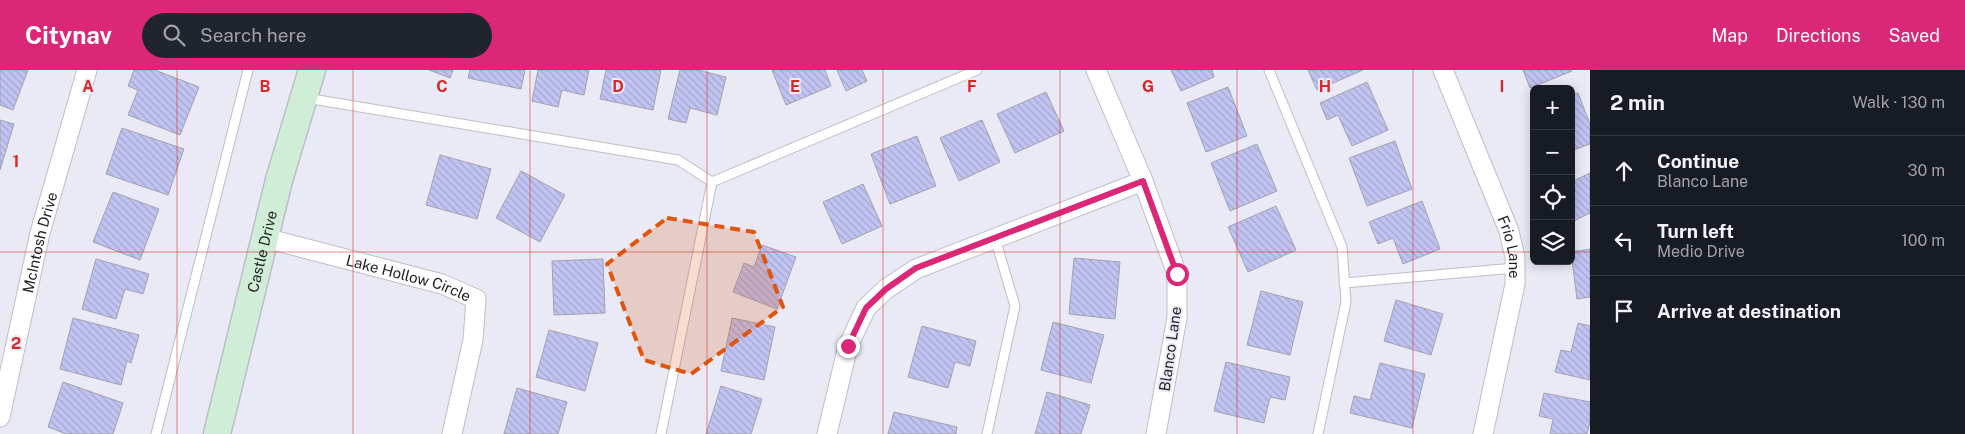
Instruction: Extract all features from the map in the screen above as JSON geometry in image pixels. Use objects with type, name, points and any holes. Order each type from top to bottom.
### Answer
[{"type":"main road","name":"Castle Drive","points":[[217,434],[279,180],[312,70]]},
{"type":"street","name":"McIntosh Drive","points":[[0,417],[40,233],[87,70]]},
{"type":"street","name":"Blanco Lane","points":[[1096,70],[1143,181],[1177,274],[1178,318],[1156,434]]},
{"type":"street","name":"Frio Lane","points":[[1443,70],[1509,230],[1515,257],[1515,284],[1483,434]]},
{"type":"street","points":[[828,434],[848,346],[866,308],[886,289],[916,268],[1143,181]]},
{"type":"street","name":"Lake Hollow Circle","points":[[265,238],[442,284],[476,299],[473,340],[452,434]]},
{"type":"lane","points":[[156,434],[248,70]]},
{"type":"lane","points":[[712,182],[977,70]]},
{"type":"lane","points":[[1269,70],[1342,246],[1346,302],[1318,434]]},
{"type":"lane","points":[[303,98],[678,160],[712,182]]},
{"type":"lane","points":[[661,434],[712,182]]},
{"type":"lane","points":[[987,434],[1015,306],[995,238]]},
{"type":"lane","points":[[1344,283],[1515,268]]},
{"type":"highlighted area","points":[[667,218],[754,232],[783,307],[691,374],[644,360],[607,264]]},
{"type":"building","points":[[0,70],[28,70],[13,110],[0,105]]},
{"type":"building","points":[[134,70],[155,70],[199,87],[180,135],[128,115],[138,90],[128,86]]},
{"type":"building","points":[[429,70],[453,70],[450,78]]},
{"type":"building","points":[[470,70],[525,70],[521,89],[468,78]]},
{"type":"building","points":[[538,70],[589,70],[584,95],[562,90],[558,107],[532,101]]},
{"type":"building","points":[[606,70],[661,70],[653,110],[600,99]]},
{"type":"building","points":[[680,70],[698,70],[726,77],[717,115],[690,108],[686,123],[668,119]]},
{"type":"building","points":[[772,70],[825,70],[831,86],[786,105]]},
{"type":"building","points":[[837,70],[862,70],[867,81],[846,91]]},
{"type":"building","points":[[1171,70],[1212,70],[1214,77],[1181,91]]},
{"type":"building","points":[[1308,70],[1363,70],[1317,90]]},
{"type":"building","points":[[1523,70],[1572,71],[1537,85],[1530,85],[1530,88]]},
{"type":"building","points":[[1367,82],[1388,130],[1352,146],[1338,115],[1327,120],[1320,103]]},
{"type":"building","points":[[1228,87],[1247,136],[1206,152],[1187,103]]},
{"type":"building","points":[[1046,92],[1064,131],[1015,153],[997,114]]},
{"type":"building","points":[[1578,93],[1590,124],[1590,144],[1575,150],[1575,130],[1575,94]]},
{"type":"building","points":[[0,120],[14,124],[0,170]]},
{"type":"building","points":[[982,120],[1000,162],[959,181],[940,138]]},
{"type":"building","points":[[122,128],[184,149],[168,195],[106,174]]},
{"type":"building","points":[[917,136],[936,186],[890,204],[871,154]]},
{"type":"building","points":[[1395,141],[1412,189],[1367,206],[1349,158]]},
{"type":"building","points":[[1257,144],[1277,191],[1230,211],[1211,163]]},
{"type":"building","points":[[440,155],[491,169],[477,219],[426,205]]},
{"type":"building","points":[[521,171],[565,195],[540,242],[496,218]]},
{"type":"building","points":[[1590,173],[1590,213],[1575,220],[1575,220],[1575,180]]},
{"type":"building","points":[[863,184],[882,226],[842,244],[823,202]]},
{"type":"building","points":[[113,192],[159,209],[140,260],[93,242]]},
{"type":"building","points":[[1422,201],[1440,249],[1403,264],[1393,238],[1378,244],[1369,222]]},
{"type":"building","points":[[1276,206],[1296,250],[1248,272],[1228,227]]},
{"type":"building","points":[[762,245],[796,257],[777,309],[733,292],[744,263],[754,267]]},
{"type":"building","points":[[1590,249],[1590,297],[1577,299],[1573,265],[1575,265],[1575,251]]},
{"type":"building","points":[[1074,258],[1120,262],[1115,319],[1069,314]]},
{"type":"building","points":[[96,259],[149,274],[143,294],[125,289],[116,319],[82,309]]},
{"type":"building","points":[[603,259],[605,313],[554,315],[552,261]]},
{"type":"building","points":[[1261,291],[1303,302],[1290,355],[1247,345]]},
{"type":"building","points":[[1396,300],[1443,314],[1431,355],[1384,341]]},
{"type":"building","points":[[73,318],[139,335],[131,363],[127,361],[121,385],[60,369]]},
{"type":"building","points":[[732,318],[775,327],[764,380],[721,371]]},
{"type":"building","points":[[1053,322],[1104,335],[1091,383],[1041,370]]},
{"type":"building","points":[[1578,323],[1590,326],[1590,380],[1555,372],[1561,350],[1571,352]]},
{"type":"building","points":[[922,326],[976,341],[970,366],[955,362],[948,388],[908,377]]},
{"type":"building","points":[[549,330],[598,343],[585,391],[536,377]]},
{"type":"building","points":[[1226,362],[1290,377],[1285,400],[1270,397],[1264,423],[1214,411]]},
{"type":"building","points":[[1380,363],[1425,374],[1412,428],[1350,413],[1354,396],[1370,400]]},
{"type":"building","points":[[63,382],[123,403],[113,434],[66,434],[48,427]]},
{"type":"building","points":[[721,386],[762,399],[751,434],[706,434]]},
{"type":"building","points":[[517,388],[567,402],[558,434],[504,434]]},
{"type":"building","points":[[1047,392],[1090,405],[1081,434],[1035,434]]},
{"type":"building","points":[[1544,393],[1590,402],[1590,422],[1587,434],[1550,434],[1553,419],[1539,416]]},
{"type":"building","points":[[894,412],[957,427],[956,434],[888,434]]},
{"type":"route","points":[[848,346],[866,308],[886,289],[916,268],[1143,181],[1177,274]]}]
